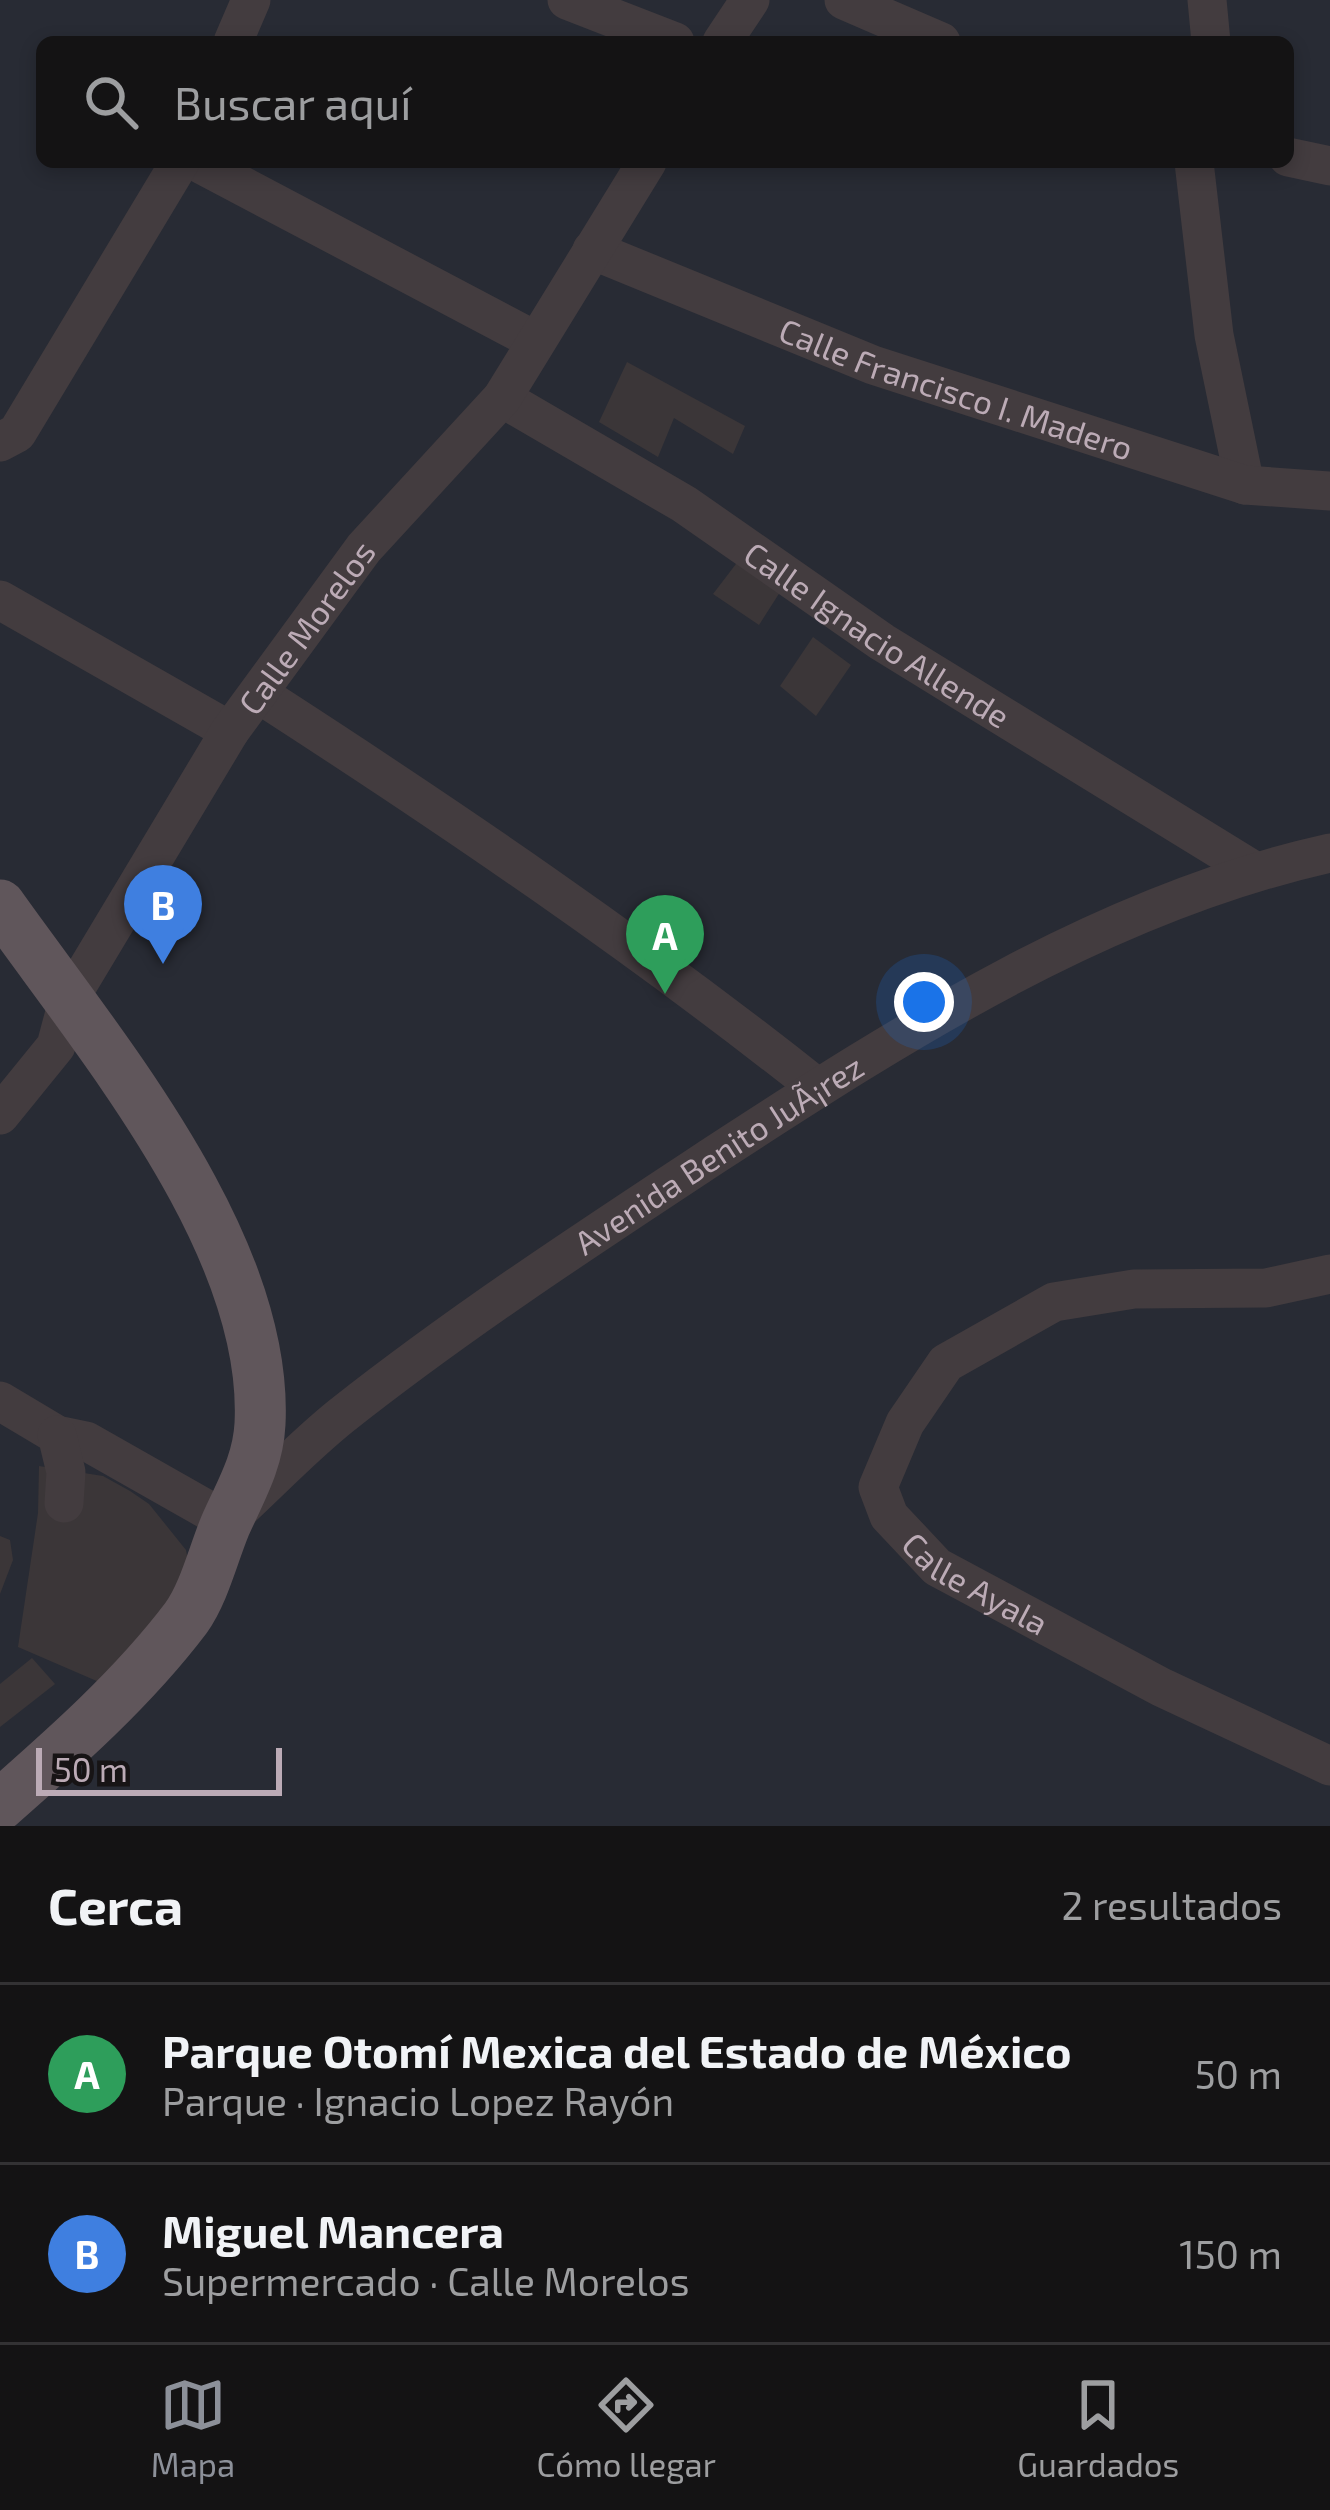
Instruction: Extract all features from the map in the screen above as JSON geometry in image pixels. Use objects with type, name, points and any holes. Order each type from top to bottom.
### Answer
[{"type":"main road","points":[[0,905],[181,1169],[235,1271],[252,1334],[260,1426],[252,1472],[189,1614],[74,1740],[0,1805]]},
{"type":"street","points":[[236,36],[251,0]]},
{"type":"street","points":[[567,0],[660,36]]},
{"type":"street","points":[[726,36],[750,0]]},
{"type":"street","points":[[844,0],[927,36]]},
{"type":"street","points":[[1207,0],[1210,36]]},
{"type":"street","points":[[1294,158],[1330,166]]},
{"type":"street","points":[[0,442],[16,433],[176,168]]},
{"type":"street","points":[[208,168],[534,340]]},
{"type":"street","name":"Calle Morelos","points":[[0,1115],[56,1046],[68,1001],[230,730],[364,548],[502,398],[642,168]]},
{"type":"street","points":[[1195,168],[1214,335],[1245,485]]},
{"type":"street","name":"Calle Francisco I. Madero","points":[[592,250],[872,364],[1245,485],[1330,491]]},
{"type":"street","name":"Calle Ignacio Allende","points":[[502,398],[684,504],[881,642],[1253,870]]},
{"type":"street","points":[[0,600],[230,730]]},
{"type":"street","points":[[259,694],[475,833],[688,985],[818,1088]]},
{"type":"street","name":"Avenida Benito JuÃ¡rez","points":[[227,1521],[338,1418],[531,1276],[818,1088],[1039,958],[1253,870],[1330,853]]},
{"type":"street","name":"Calle Ayala","points":[[1330,1274],[1266,1288],[1134,1289],[1054,1301],[946,1363],[905,1423],[878,1487],[889,1516],[938,1567],[1161,1687],[1330,1766]]},
{"type":"street","points":[[0,1401],[57,1435],[86,1441],[227,1521]]},
{"type":"street","points":[[57,1435],[66,1472],[64,1503]]},
{"type":"shaded area","points":[[0,0],[1330,0],[1330,1826],[0,1826]]},
{"type":"building","points":[[627,362],[745,426],[733,454],[674,418],[658,457],[599,422]]},
{"type":"building","points":[[739,560],[782,589],[759,625],[713,594]]},
{"type":"building","points":[[813,637],[851,665],[816,716],[780,686]]},
{"type":"building","points":[[39,1466],[103,1476],[130,1491],[149,1504],[186,1550],[189,1567],[160,1617],[99,1682],[18,1647],[38,1513]]},
{"type":"building","points":[[0,1536],[10,1540],[13,1560],[0,1594]]},
{"type":"building","points":[[32,1658],[55,1684],[0,1727],[0,1684]]},
{"type":"place","name":"Miguel Mancera","points":[[163,964]]},
{"type":"place","name":"Parque Otomí Mexica del Estado de México","points":[[665,994]]}]
